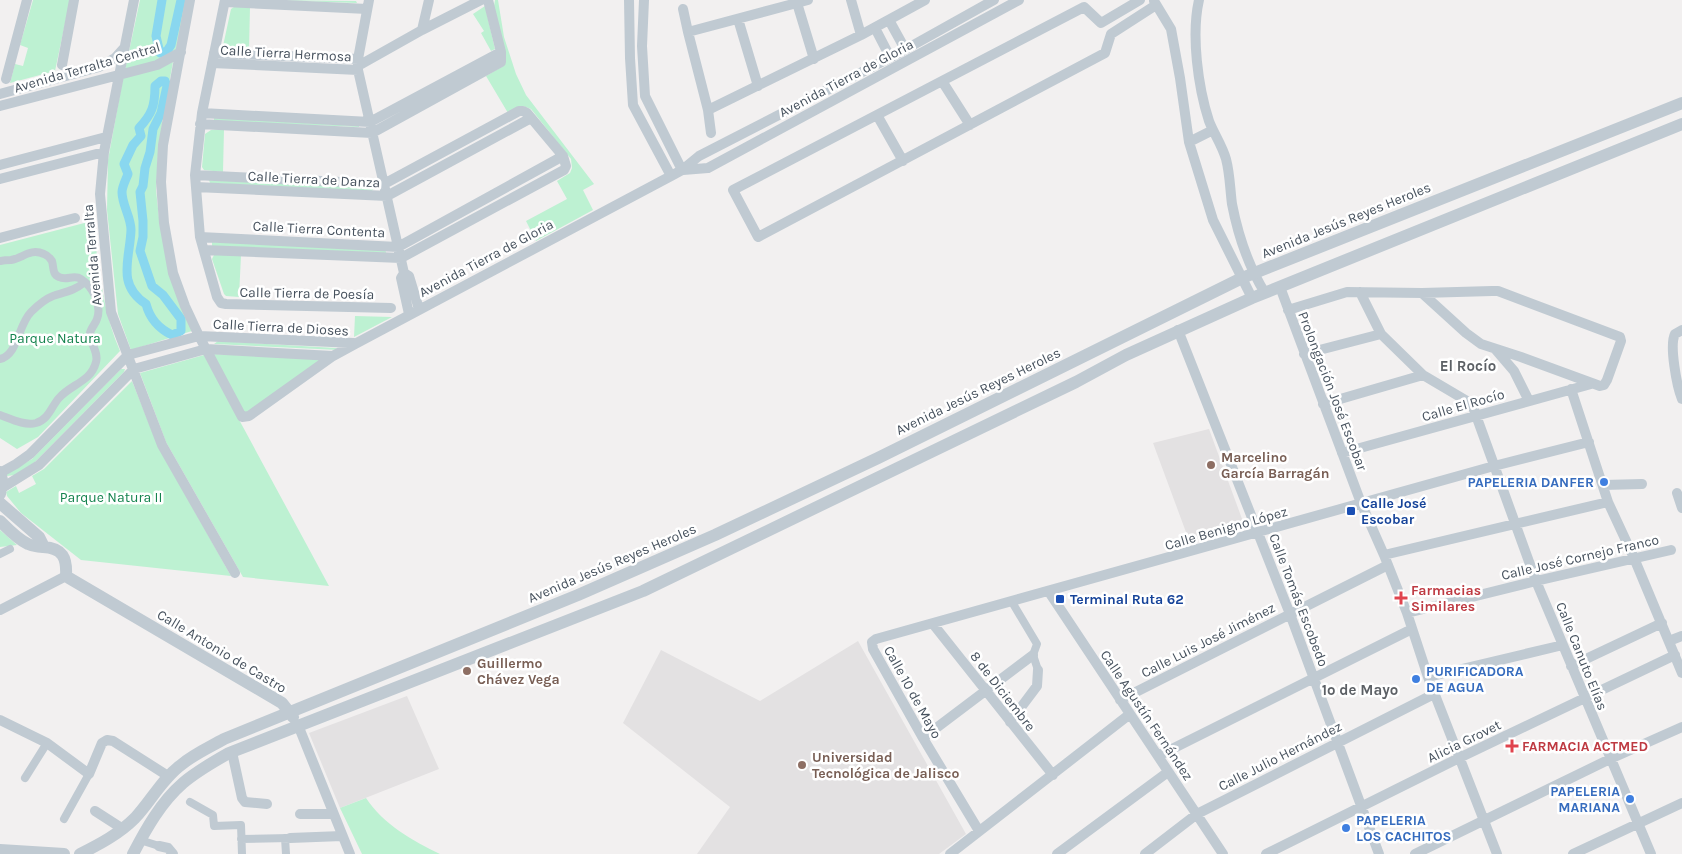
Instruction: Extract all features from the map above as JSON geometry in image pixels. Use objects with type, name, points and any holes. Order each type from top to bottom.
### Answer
[{"type":"street","points":[[6,79],[26,0]]},
{"type":"street","points":[[62,65],[74,0]]},
{"type":"street","name":"Avenida Terralta","points":[[134,0],[106,137],[100,194],[111,312],[162,445],[235,573]]},
{"type":"street","points":[[190,0],[163,145],[161,182],[164,223],[173,273],[185,306],[242,417],[249,416],[333,356]]},
{"type":"street","points":[[422,30],[429,0]]},
{"type":"street","name":"Calle Tierra Hermosa","points":[[212,63],[358,65],[481,0]]},
{"type":"street","points":[[200,124],[372,133],[499,64],[501,52],[488,0]]},
{"type":"street","points":[[630,0],[630,58],[633,105],[671,176]]},
{"type":"street","points":[[644,0],[642,46],[645,96],[682,170]]},
{"type":"street","points":[[688,32],[808,0]]},
{"type":"street","points":[[851,0],[861,35]]},
{"type":"street","points":[[708,110],[814,59],[925,0]]},
{"type":"street","name":"Avenida Tierra de Gloria","points":[[356,344],[409,314],[682,170],[699,156],[890,57],[994,0]]},
{"type":"street","name":"Avenida Tierra de Gloria","points":[[682,170],[708,168],[1019,0]]},
{"type":"street","points":[[1140,0],[1101,23],[1084,7],[733,190],[758,238],[1105,53],[1110,34],[1155,3],[1171,29],[1189,142],[1213,220],[1248,276],[1265,293]]},
{"type":"street","points":[[1200,0],[1196,28],[1199,73],[1213,130],[1226,160],[1232,205],[1241,238],[1252,298]]},
{"type":"street","points":[[204,250],[200,237],[196,187],[200,124],[225,1],[368,5],[358,65],[401,258],[404,273],[401,278],[409,314]]},
{"type":"street","points":[[797,3],[814,59]]},
{"type":"street","points":[[683,9],[712,133]]},
{"type":"street","points":[[738,19],[758,86]]},
{"type":"street","points":[[889,20],[905,49]]},
{"type":"street","points":[[875,28],[890,57]]},
{"type":"street","name":"Avenida Terralta Central","points":[[0,94],[100,67],[115,58],[125,47]]},
{"type":"street","name":"Avenida Terralta Central","points":[[0,106],[157,65],[180,52]]},
{"type":"street","name":"Calle Tierra Hermosa","points":[[214,52],[358,65]]},
{"type":"street","points":[[202,113],[370,122],[501,52]]},
{"type":"street","points":[[942,81],[970,125]]},
{"type":"street","name":"Avenida Jesús Reyes Heroles","points":[[80,854],[101,844],[123,829],[136,817],[168,776],[182,764],[224,739],[578,595],[715,535],[1248,276],[1349,234],[1682,103]]},
{"type":"street","name":"Calle Tierra de Danza","points":[[196,175],[384,184],[519,111],[527,114]]},
{"type":"street","points":[[401,258],[564,170],[566,166],[562,156],[527,114]]},
{"type":"street","name":"Calle Tierra de Danza","points":[[196,187],[386,196],[527,114]]},
{"type":"street","points":[[877,115],[903,160]]},
{"type":"street","points":[[182,798],[183,783],[205,767],[232,752],[643,591],[1076,382],[1178,330],[1252,298],[1682,124]]},
{"type":"street","points":[[1189,142],[1213,130]]},
{"type":"street","points":[[0,165],[106,137]]},
{"type":"street","points":[[0,179],[104,152]]},
{"type":"street","name":"Calle Tierra Contenta","points":[[200,237],[398,247],[562,156]]},
{"type":"street","points":[[0,238],[75,218]]},
{"type":"street","name":"Calle Tierra Contenta","points":[[204,250],[401,258]]},
{"type":"street","name":"Calle Tierra de Poesía","points":[[204,250],[217,297],[221,303],[391,308]]},
{"type":"street","points":[[0,261],[11,260],[27,253],[42,253],[49,256],[54,273],[58,277],[76,276],[85,282],[95,295],[99,313],[90,333],[97,357],[93,370],[85,380],[65,392],[44,419],[30,424],[0,414]]},
{"type":"street","points":[[404,273],[409,276],[419,309]]},
{"type":"street","points":[[0,359],[9,355],[12,351],[20,328],[31,312],[46,300],[77,289],[85,282]]},
{"type":"street","name":"Prolongación José Escobar","points":[[1280,288],[1361,503]]},
{"type":"street","points":[[1288,310],[1339,293],[1498,291],[1620,337],[1621,341],[1608,380],[1604,385],[1592,384],[1521,356],[1481,344],[1422,293]]},
{"type":"street","points":[[1360,292],[1382,334],[1424,375],[1467,401],[1477,415]]},
{"type":"street","name":"Calle Tomás Escobedo","points":[[1178,330],[1290,614],[1379,854]]},
{"type":"street","points":[[1678,332],[1673,341],[1682,399]]},
{"type":"street","points":[[1304,354],[1382,334]]},
{"type":"street","name":"Calle Tierra de Dioses","points":[[0,472],[30,454],[128,356],[199,336],[356,344]]},
{"type":"street","name":"Calle Tierra de Dioses","points":[[1,491],[39,465],[134,369],[206,349],[333,356],[356,344]]},
{"type":"street","points":[[1496,350],[1514,371],[1529,401]]},
{"type":"street","points":[[1323,404],[1424,375]]},
{"type":"street","name":"Calle El Rocío","points":[[1342,453],[1592,384]]},
{"type":"street","points":[[1571,389],[1608,502],[1634,558],[1682,673]]},
{"type":"street","name":"Calle Canuto Elías","points":[[1477,415],[1536,581],[1584,698],[1652,854]]},
{"type":"street","name":"Calle Benigno López","points":[[872,642],[876,639],[1361,503],[1589,442]]},
{"type":"street","points":[[0,472],[1,491]]},
{"type":"street","points":[[1603,485],[1642,484]]},
{"type":"street","points":[[1677,493],[1682,508]]},
{"type":"street","name":"Calle Luis José Jiménez","points":[[1120,700],[1290,614],[1386,560],[1515,523],[1608,502]]},
{"type":"street","points":[[0,503],[39,538],[44,547]]},
{"type":"street","points":[[1361,503],[1407,613],[1434,694],[1497,854]]},
{"type":"street","points":[[0,521],[25,543],[35,548],[44,547],[59,552],[66,558],[67,564],[66,576],[0,610]]},
{"type":"street","points":[[715,535],[722,554]]},
{"type":"street","points":[[0,554],[10,549]]},
{"type":"street","name":"Calle José Cornejo Franco","points":[[1407,613],[1671,550]]},
{"type":"street","name":"Calle Antonio de Castro","points":[[66,576],[277,700],[290,712],[298,726],[350,854]]},
{"type":"street","name":"Calle Agustín Fernández","points":[[1048,592],[1223,854]]},
{"type":"street","points":[[922,738],[1032,655],[1037,644],[1012,602]]},
{"type":"street","points":[[1572,666],[1662,623]]},
{"type":"street","name":"8 de Diciembre","points":[[933,624],[985,692],[1053,775]]},
{"type":"street","points":[[1158,756],[1412,629]]},
{"type":"street","points":[[1669,641],[1682,636]]},
{"type":"street","name":"Calle 10 de Mayo","points":[[872,642],[873,649],[922,738],[979,831]]},
{"type":"street","points":[[1428,677],[1563,645]]},
{"type":"street","points":[[1010,722],[1037,686],[1038,670],[1032,655]]},
{"type":"street","name":"Alicia Grovet","points":[[1266,854],[1459,758],[1675,655]]},
{"type":"street","name":"Calle Julio Hernández","points":[[1146,854],[1197,814],[1434,694]]},
{"type":"street","points":[[950,854],[962,850],[979,831],[1130,714]]},
{"type":"street","points":[[0,720],[47,743],[89,774]]},
{"type":"street","points":[[1415,854],[1610,759],[1682,727]]},
{"type":"street","points":[[64,819],[89,774],[102,743],[107,740],[112,741],[168,776]]},
{"type":"street","points":[[25,778],[47,743]]},
{"type":"street","points":[[232,752],[242,798],[245,802],[267,804]]},
{"type":"street","points":[[1057,854],[1168,772]]},
{"type":"street","points":[[182,798],[213,815],[214,826],[240,825],[242,854]]},
{"type":"street","points":[[133,854],[160,810],[182,798]]},
{"type":"street","points":[[1573,854],[1682,803]]},
{"type":"street","points":[[95,811],[123,829]]},
{"type":"street","points":[[300,814],[333,814]]},
{"type":"street","points":[[241,839],[342,836]]},
{"type":"street","points":[[286,854],[288,838]]},
{"type":"street","points":[[140,840],[168,848],[173,854]]},
{"type":"street","points":[[0,850],[64,854]]},
{"type":"shaded area","points":[[1209,429],[1245,527],[1190,543],[1153,443]]},
{"type":"shaded area","name":"Universidad Tecnológica de Jalisco","points":[[858,641],[966,834],[939,854],[697,854],[730,807],[623,723],[661,650],[760,701]]},
{"type":"shaded area","points":[[407,696],[439,769],[340,808],[309,733]]},
{"type":"green space","points":[[33,0],[70,0],[55,71],[10,83],[15,64],[23,66],[28,48],[20,45]]},
{"type":"green space","points":[[140,0],[186,0],[176,50],[159,60],[125,70]]},
{"type":"green space","points":[[266,0],[356,1],[357,3]]},
{"type":"green space","points":[[495,0],[498,0],[504,37],[516,74],[526,95],[594,184],[583,190],[593,210],[536,241],[526,221],[567,199],[557,181],[570,173],[572,168],[571,159],[531,109],[523,106],[508,113],[486,76],[503,66],[494,6]]},
{"type":"green space","points":[[485,6],[495,49],[491,51],[481,33],[484,31],[473,14]]},
{"type":"green space","points":[[234,7],[250,7],[249,50],[226,49],[223,46],[231,9]]},
{"type":"green space","points":[[173,62],[163,117],[156,190],[160,227],[192,331],[131,350],[118,314],[107,210],[108,160],[123,78]]},
{"type":"green space","points":[[214,118],[359,126],[359,127],[214,121]]},
{"type":"green space","points":[[224,129],[223,172],[204,170],[202,167],[205,134],[211,130]]},
{"type":"green space","points":[[209,180],[373,189],[372,191],[210,183]]},
{"type":"green space","name":"Parque Natura","points":[[92,221],[105,303],[120,351],[38,437],[17,449],[0,438],[0,245]]},
{"type":"green space","points":[[212,242],[385,250],[386,253],[212,246]]},
{"type":"green space","points":[[214,255],[241,255],[239,297],[226,296],[224,294],[212,259]]},
{"type":"green space","points":[[355,316],[392,317],[354,337]]},
{"type":"green space","points":[[218,341],[336,348],[339,350],[214,344]]},
{"type":"green space","points":[[213,354],[322,359],[244,415]]},
{"type":"green space","points":[[204,355],[329,586],[243,577],[166,442],[140,373]]},
{"type":"green space","points":[[121,369],[125,369],[124,372],[35,462],[15,475],[7,476],[6,474],[32,459]]},
{"type":"green space","name":"Parque Natura II","points":[[132,381],[158,446],[231,576],[81,560],[21,513],[7,496],[6,492],[16,486],[19,493],[36,484],[32,476],[44,469]]},
{"type":"green space","points":[[0,530],[17,545],[0,547]]},
{"type":"green space","points":[[366,798],[381,816],[399,831],[440,854],[362,854],[340,808]]},
{"type":"waterway","points":[[162,0],[156,36],[160,53],[167,51],[171,45],[181,0]]},
{"type":"waterway","points":[[161,81],[165,81],[167,86],[161,113],[153,129],[143,186],[140,192],[143,221],[143,237],[140,251],[152,286],[163,295],[181,319],[181,331],[172,335],[155,322],[146,304],[131,288],[127,270],[131,230],[122,192],[128,174],[124,164],[133,145],[141,136],[139,128],[150,114],[155,86],[161,81]]},
{"type":"place","name":"Marcelino García Barragán","points":[[1211,465]]},
{"type":"place","name":"PAPELERIA DANFER","points":[[1604,482]]},
{"type":"place","name":"Calle José Escobar","points":[[1351,511]]},
{"type":"place","name":"Farmacias Similares","points":[[1401,598]]},
{"type":"place","name":"Terminal Ruta 62","points":[[1060,599]]},
{"type":"place","name":"Guillermo Chávez Vega","points":[[467,671]]},
{"type":"place","name":"PURIFICADORA DE AGUA","points":[[1416,679]]},
{"type":"place","name":"FARMACIA ACTMED","points":[[1512,746]]},
{"type":"place","name":"Universidad Tecnológica de Jalisco","points":[[802,765]]},
{"type":"place","name":"PAPELERIA MARIANA","points":[[1630,799]]},
{"type":"place","name":"PAPELERIA LOS CACHITOS","points":[[1346,828]]},
{"type":"district","name":"El Rocío","points":[[1468,366]]},
{"type":"district","name":"1o de Mayo","points":[[1360,690]]}]
